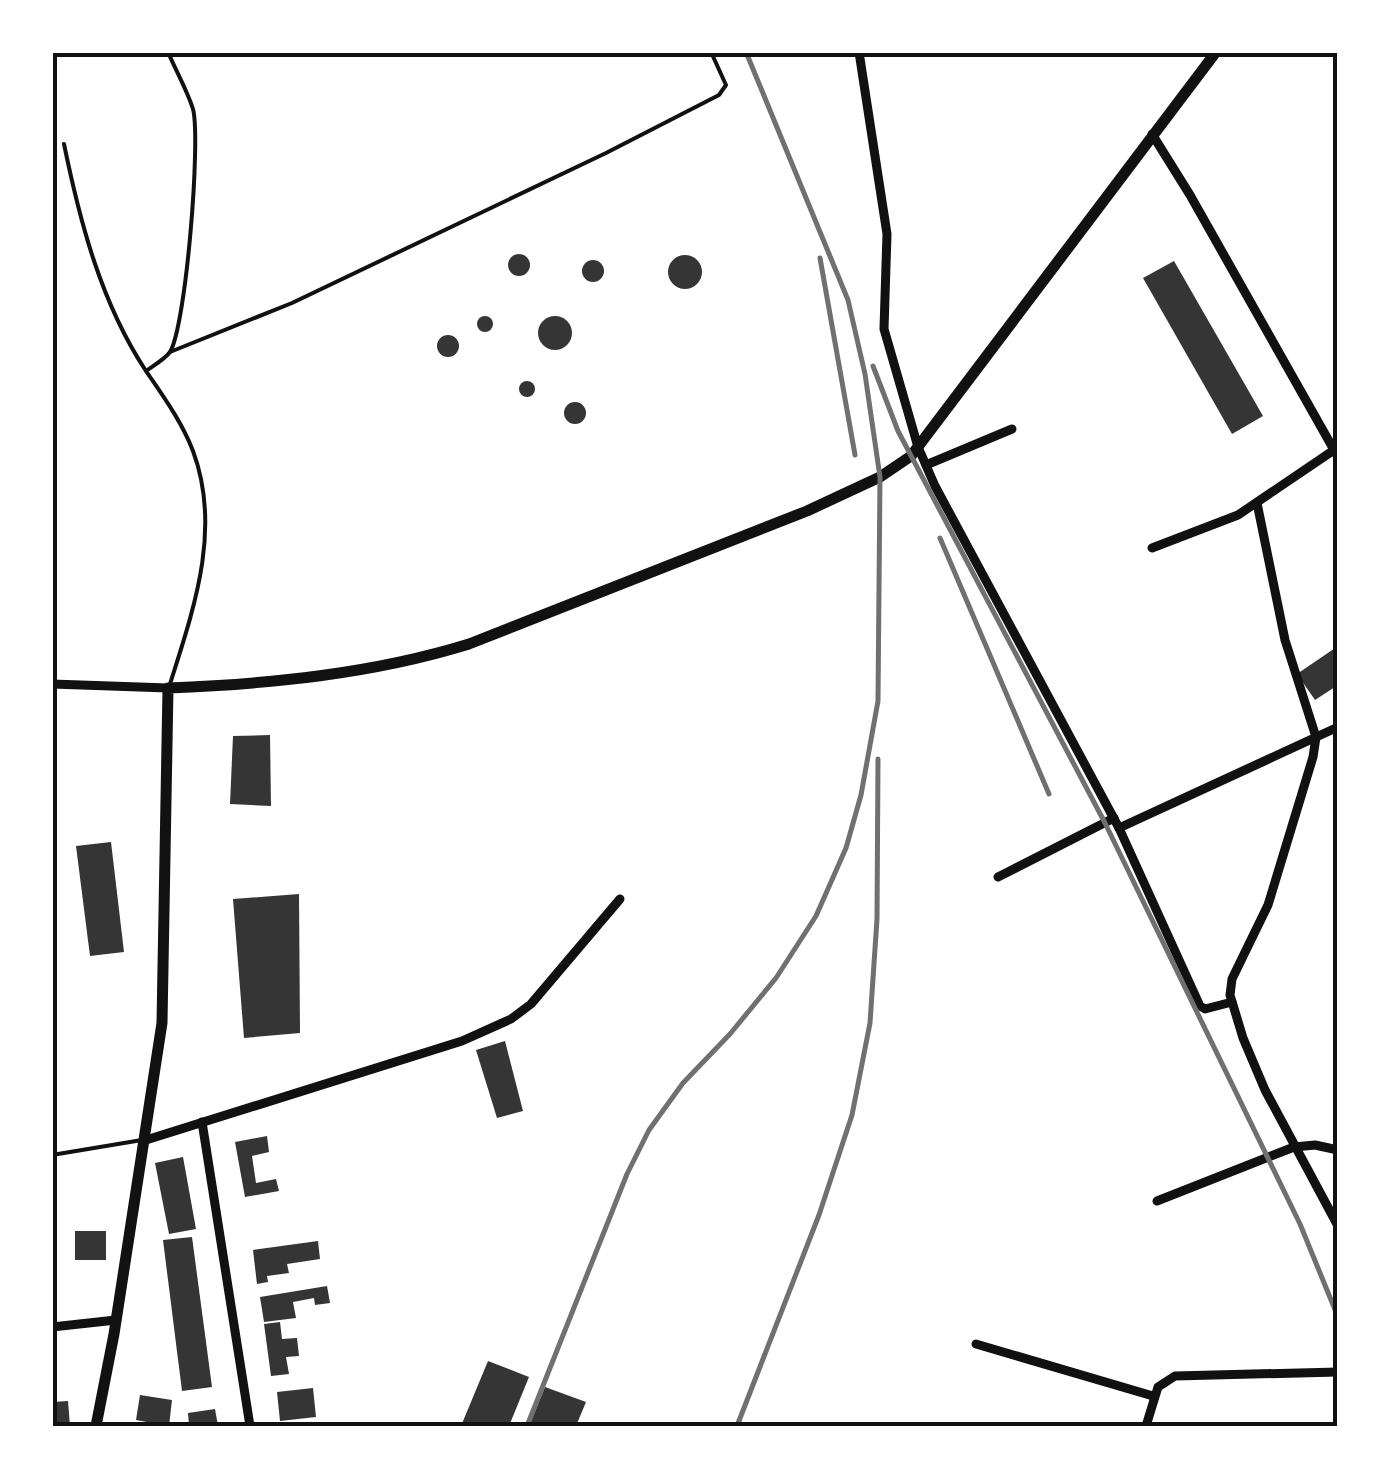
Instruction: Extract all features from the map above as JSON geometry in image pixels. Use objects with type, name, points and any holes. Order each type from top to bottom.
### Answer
[{"type":"street","points":[[859,52],[887,234],[884,329],[918,447],[1116,823],[1200,1006],[1205,1009],[1232,1002]]},
{"type":"street","points":[[52,684],[168,688],[262,684],[432,656],[808,511],[880,478],[911,456],[1216,52]]},
{"type":"street","points":[[1152,134],[1190,194],[1336,454],[1238,515],[1152,548]]},
{"type":"street","points":[[926,465],[1012,429]]},
{"type":"street","points":[[1257,503],[1285,640],[1316,736],[1313,758],[1268,905],[1232,979],[1232,1002],[1265,1090],[1338,1226]]},
{"type":"street","points":[[96,1426],[146,1140],[162,1023],[168,688]]},
{"type":"street","points":[[998,876],[1338,727]]},
{"type":"street","points":[[146,1140],[462,1041],[511,1019],[546,988],[620,900]]},
{"type":"street","points":[[202,1122],[250,1426]]},
{"type":"street","points":[[1157,1201],[1294,1148],[1315,1145],[1338,1150]]},
{"type":"street","points":[[52,1327],[116,1320]]},
{"type":"street","points":[[976,1344],[1153,1396]]},
{"type":"street","points":[[1146,1426],[1158,1387],[1175,1376],[1338,1372]]},
{"type":"lane","points":[[168,52],[192,109],[197,145],[181,305],[170,352]]},
{"type":"lane","points":[[146,371],[170,352],[292,302],[719,95],[726,79],[711,52]]},
{"type":"lane","points":[[64,144],[82,222],[110,308],[171,408],[192,450],[204,492],[206,529],[196,600],[168,688]]},
{"type":"lane","points":[[52,1155],[146,1140]]},
{"type":"building","points":[[519,254],[527,257],[527,273],[519,276],[511,273],[508,265],[511,257]]},
{"type":"building","points":[[685,255],[697,260],[702,272],[697,284],[685,289],[673,284],[668,272],[673,260]]},
{"type":"building","points":[[593,260],[601,263],[601,279],[593,282],[585,279],[582,271],[585,263]]},
{"type":"building","points":[[1174,261],[1263,416],[1232,434],[1143,278]]},
{"type":"building","points":[[485,316],[493,324],[485,332],[477,324]]},
{"type":"building","points":[[555,316],[567,321],[572,333],[567,345],[555,350],[543,345],[538,333],[543,321]]},
{"type":"building","points":[[448,335],[456,338],[456,354],[448,357],[440,354],[437,346],[440,338]]},
{"type":"building","points":[[527,381],[535,389],[527,397],[519,389]]},
{"type":"building","points":[[575,402],[583,405],[583,421],[575,424],[567,421],[564,413],[567,405]]},
{"type":"building","points":[[1338,646],[1338,685],[1315,700],[1297,674]]},
{"type":"building","points":[[270,735],[271,806],[230,804],[233,736]]},
{"type":"building","points":[[111,842],[124,952],[90,956],[76,846]]},
{"type":"building","points":[[299,894],[300,1033],[244,1038],[233,899]]},
{"type":"building","points":[[505,1041],[523,1111],[497,1118],[476,1050]]},
{"type":"building","points":[[267,1136],[269,1152],[252,1156],[256,1183],[276,1179],[279,1191],[245,1197],[235,1142]]},
{"type":"building","points":[[183,1157],[196,1229],[169,1234],[155,1163]]},
{"type":"building","points":[[75,1231],[106,1231],[106,1260],[75,1260]]},
{"type":"building","points":[[192,1237],[212,1387],[182,1391],[163,1240]]},
{"type":"building","points":[[318,1241],[320,1259],[287,1264],[289,1273],[267,1276],[268,1282],[257,1284],[253,1250]]},
{"type":"building","points":[[327,1286],[330,1303],[315,1305],[314,1298],[293,1302],[296,1318],[264,1322],[260,1297]]},
{"type":"building","points":[[280,1322],[282,1339],[297,1338],[299,1356],[286,1357],[289,1374],[271,1376],[264,1324]]},
{"type":"building","points":[[488,1361],[529,1377],[509,1426],[461,1426]]},
{"type":"building","points":[[545,1387],[586,1402],[576,1426],[529,1426]]},
{"type":"building","points":[[313,1388],[316,1417],[280,1421],[277,1392]]},
{"type":"building","points":[[140,1395],[172,1400],[169,1426],[136,1420]]},
{"type":"building","points":[[68,1401],[70,1426],[52,1426],[52,1402]]},
{"type":"building","points":[[215,1409],[218,1426],[189,1426],[188,1413]]},
{"type":"railway","points":[[527,1426],[627,1174],[649,1130],[683,1083],[776,978],[816,916],[846,848],[861,795],[878,701],[880,477],[865,374],[848,300],[746,52]]},
{"type":"railway","points":[[820,258],[855,455]]},
{"type":"railway","points":[[873,366],[898,431],[1105,823],[1300,1224],[1338,1317]]},
{"type":"railway","points":[[940,538],[1049,794]]},
{"type":"railway","points":[[737,1426],[819,1215],[852,1115],[870,1023],[877,919],[878,759]]}]
